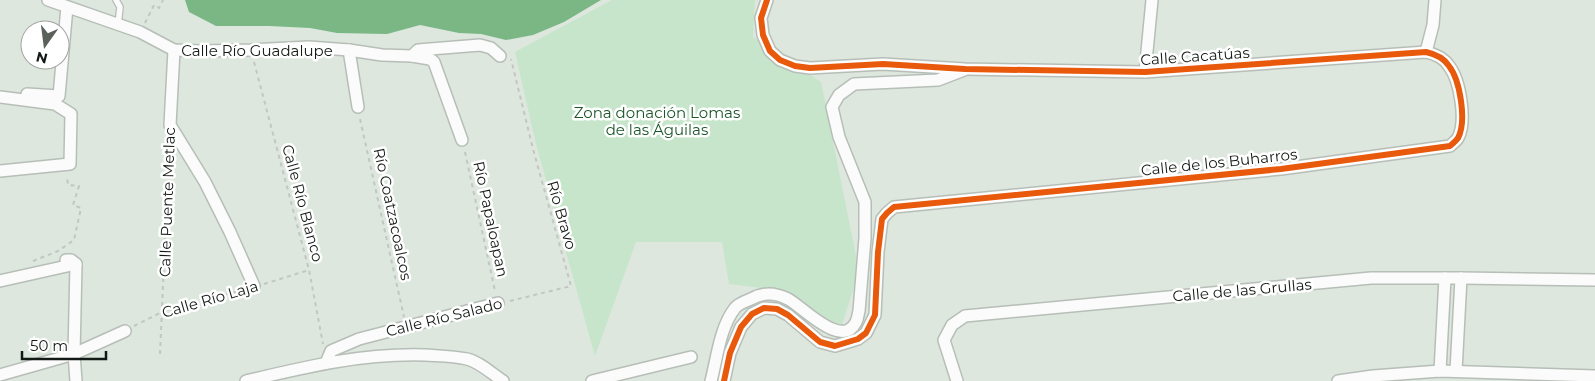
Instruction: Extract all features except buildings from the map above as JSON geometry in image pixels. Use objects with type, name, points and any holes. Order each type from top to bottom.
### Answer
[{"type":"street","name":"Calle Río Guadalupe","points":[[48,0],[140,32],[174,50],[250,50],[309,47],[382,55],[412,56],[418,50],[480,45],[491,48],[500,56]]},
{"type":"street","name":"Calle Cacatúas","points":[[767,0],[761,18],[763,35],[770,51],[780,60],[795,66],[810,68],[883,64],[965,69],[1145,72],[1426,52]]},
{"type":"street","points":[[1145,72],[1152,0]]},
{"type":"street","points":[[1426,52],[1433,25],[1435,0]]},
{"type":"street","points":[[0,92],[59,96],[67,7]]},
{"type":"street","name":"Calle Puente Metlac","points":[[174,50],[170,124],[205,182],[254,286]]},
{"type":"street","points":[[348,50],[358,107]]},
{"type":"street","name":"Calle de los Buharros","points":[[724,381],[730,353],[741,327],[752,314],[764,308],[777,309],[788,315],[820,342],[835,346],[858,340],[866,333],[875,315],[878,252],[882,219],[894,207],[1281,169],[1450,146],[1458,139],[1460,130],[1462,109],[1457,83],[1449,65],[1437,55],[1426,52]]},
{"type":"street","points":[[412,56],[434,62],[462,140]]},
{"type":"street","points":[[711,381],[723,332],[736,307],[760,294],[771,294],[788,299],[829,328],[840,331],[851,328],[856,322],[860,310],[865,238],[865,202],[837,129],[832,107],[839,95],[854,84],[938,80],[965,69]]},
{"type":"street","points":[[0,97],[55,104],[72,114],[71,170],[0,171]]},
{"type":"street","points":[[0,282],[71,262],[76,381]]},
{"type":"street","name":"Calle de las Grullas","points":[[957,381],[944,340],[952,325],[965,316],[1371,278],[1595,280]]},
{"type":"street","points":[[1440,371],[1445,278]]},
{"type":"street","points":[[1456,371],[1461,278]]},
{"type":"street","name":"Calle Río Salado","points":[[326,362],[330,351],[359,339],[498,303]]},
{"type":"street","points":[[0,375],[74,354],[125,331]]},
{"type":"street","points":[[246,381],[326,362],[383,355],[439,356],[468,360],[476,363],[503,381]]},
{"type":"street","points":[[592,381],[691,357]]},
{"type":"street","points":[[1338,381],[1373,376],[1440,371],[1595,376]]},
{"type":"lane","points":[[116,0],[120,8],[118,25]]},
{"type":"path","points":[[140,32],[154,5],[158,8],[164,0]]},
{"type":"path","points":[[33,261],[58,251],[74,240],[81,208],[73,204],[79,186],[68,185],[67,176],[71,170]]},
{"type":"green space","name":"Zona donación Lomas de las Águilas","points":[[612,0],[755,0],[753,37],[821,82],[859,271],[840,331],[762,288],[729,284],[722,242],[636,242],[595,356],[536,144],[515,52]]},
{"type":"shaded area","points":[[185,0],[601,0],[564,22],[533,35],[506,40],[481,34],[459,33],[420,25],[387,34],[337,33],[310,28],[269,26],[216,26],[189,12]]},
{"type":"cycle path","points":[[724,381],[730,353],[741,327],[752,314],[764,308],[777,309],[788,315],[820,342],[835,346],[858,339],[866,333],[875,315],[878,252],[882,219],[894,207],[1281,169],[1450,146],[1458,138],[1461,131],[1461,101],[1453,72],[1442,59],[1426,52],[1145,72],[965,69],[883,64],[810,68],[795,66],[780,60],[770,51],[763,35],[761,18],[767,0]]}]
